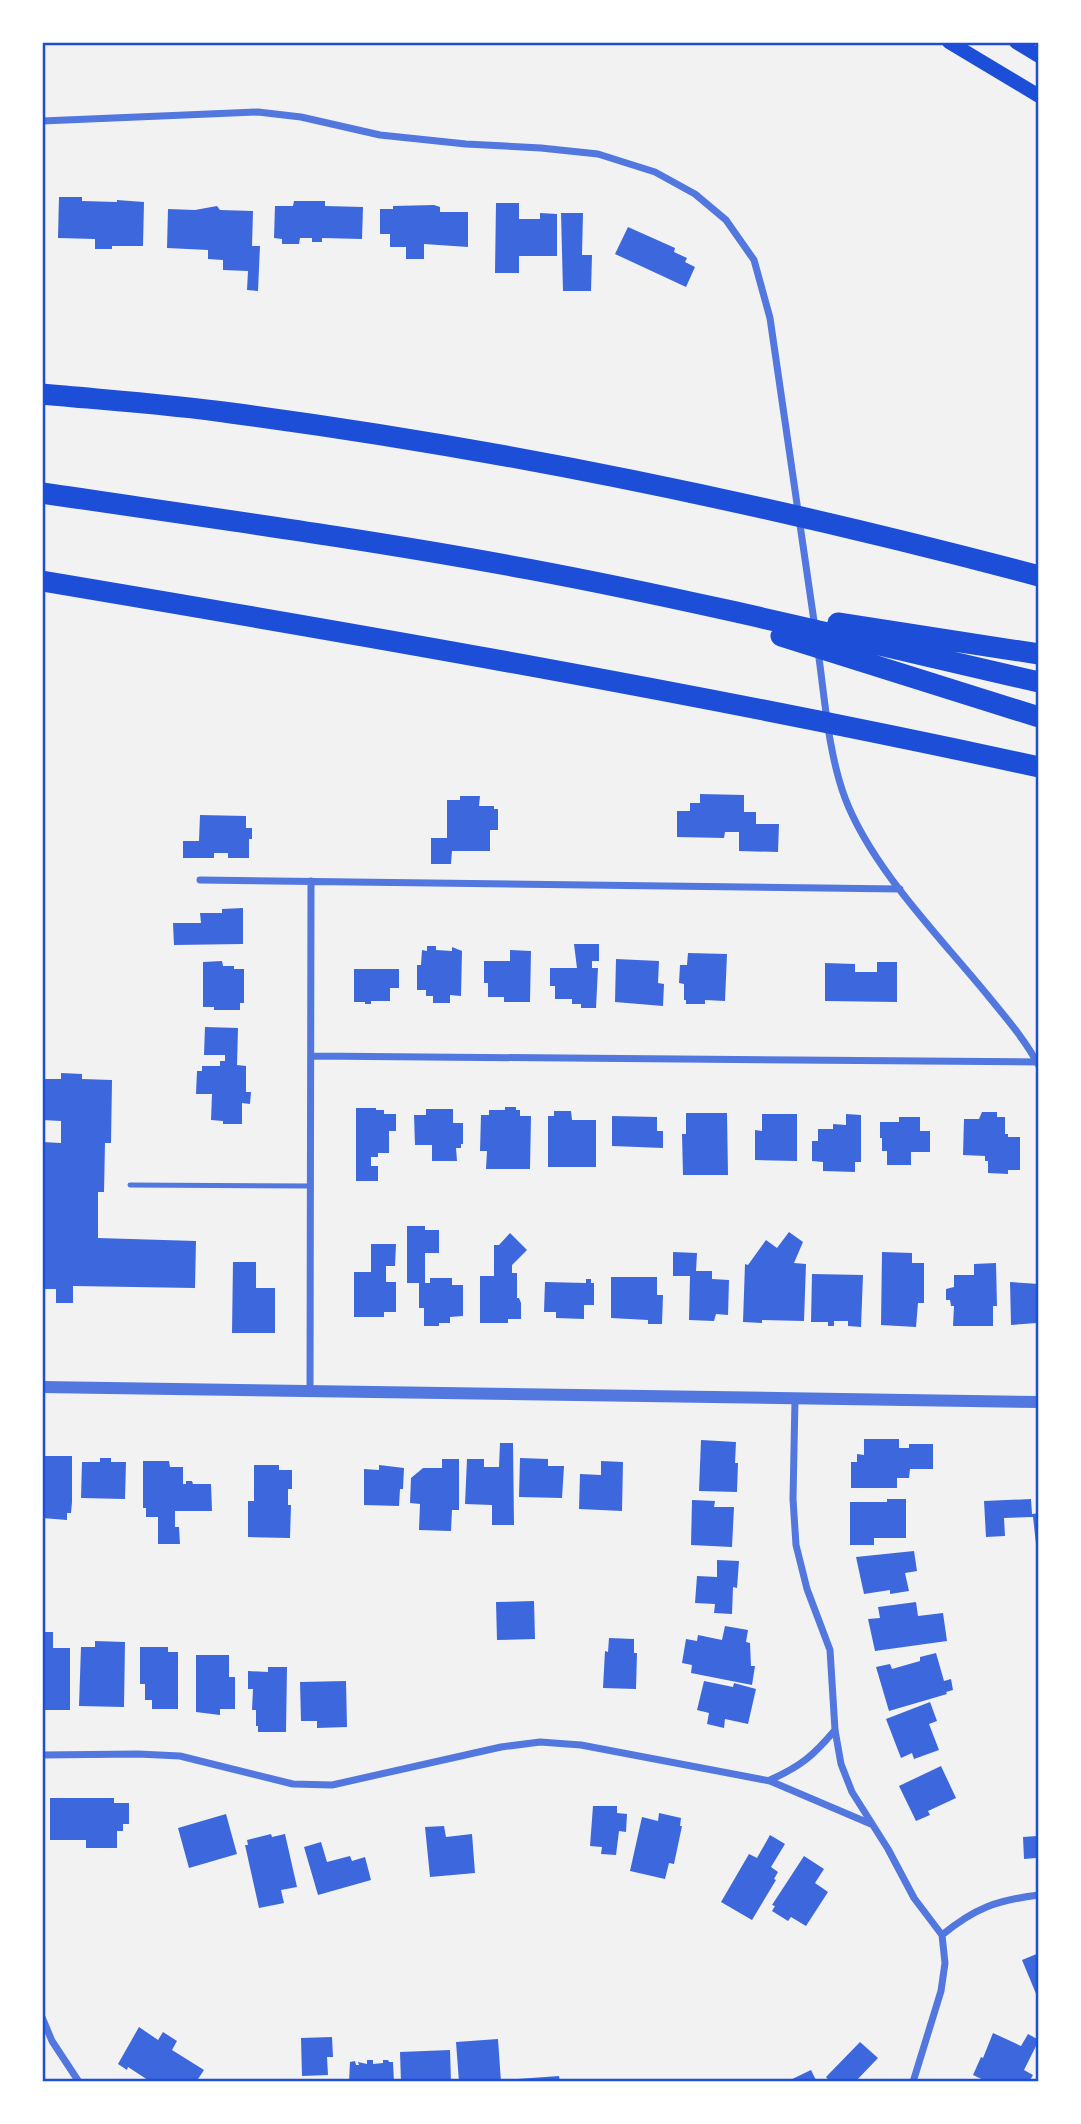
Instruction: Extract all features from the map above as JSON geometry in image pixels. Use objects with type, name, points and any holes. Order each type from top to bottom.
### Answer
[{"type":"highway","points":[[42,394],[228,412],[482,450],[657,483],[926,546],[1039,576]]},
{"type":"highway","points":[[42,493],[329,535],[527,569],[646,593],[1039,682]]},
{"type":"highway","points":[[42,581],[359,635],[671,693],[892,735],[1039,767]]},
{"type":"highway","points":[[646,593],[1039,654]]},
{"type":"highway","points":[[646,593],[1039,716]]},
{"type":"main road","points":[[948,42],[1039,96]]},
{"type":"main road","points":[[1016,42],[1039,56]]},
{"type":"street","points":[[42,121],[258,112],[301,117],[380,135],[598,154],[655,172],[695,194],[726,220],[754,260],[769,318],[835,768],[846,800],[871,848],[900,889],[1015,1028],[1038,1064]]},
{"type":"street","points":[[200,880],[900,889]]},
{"type":"street","points":[[310,1391],[311,881]]},
{"type":"street","points":[[312,1056],[1038,1064]]},
{"type":"street","points":[[42,1387],[1039,1402]]},
{"type":"street","points":[[795,1399],[793,1499],[796,1545],[807,1589],[830,1650],[835,1730],[841,1764],[852,1793],[888,1849],[922,1911],[942,1935],[945,1963],[941,1991],[914,2082]]},
{"type":"street","points":[[770,1781],[797,1768],[816,1753],[835,1730]]},
{"type":"street","points":[[42,1755],[180,1756],[293,1784],[332,1785],[500,1747],[540,1742],[581,1745],[770,1781],[871,1824]]},
{"type":"street","points":[[942,1935],[984,1907],[1008,1899],[1039,1895]]},
{"type":"street","points":[[42,2017],[52,2041],[79,2082]]},
{"type":"lane","points":[[130,1185],[311,1186]]},
{"type":"building","points":[[59,197],[82,197],[82,201],[144,202],[143,246],[95,249],[95,239],[58,238]]},
{"type":"building","points":[[294,201],[325,201],[325,206],[363,207],[362,239],[322,238],[322,242],[312,242],[312,238],[300,238],[299,244],[282,244],[282,239],[274,238],[275,206],[293,206]]},
{"type":"building","points":[[496,203],[519,203],[519,219],[540,219],[540,213],[557,214],[557,256],[519,256],[519,273],[495,273]]},
{"type":"building","points":[[434,205],[440,207],[440,212],[468,212],[468,247],[424,244],[424,259],[406,259],[406,247],[390,247],[390,234],[380,234],[380,209]]},
{"type":"building","points":[[217,206],[220,210],[253,211],[252,246],[260,246],[258,291],[247,290],[248,271],[223,270],[223,260],[208,259],[208,250],[167,248],[168,209],[195,210]]},
{"type":"building","points":[[561,213],[583,213],[582,255],[592,255],[591,291],[563,291]]},
{"type":"building","points":[[628,227],[675,248],[674,252],[687,258],[685,262],[695,267],[686,287],[615,254]]},
{"type":"building","points":[[700,794],[744,795],[744,812],[756,812],[756,824],[779,824],[778,852],[739,851],[739,832],[725,832],[724,838],[677,837],[677,811],[690,811],[690,803],[700,803]]},
{"type":"building","points":[[460,796],[480,796],[479,806],[494,806],[494,809],[498,809],[498,830],[490,830],[490,851],[452,851],[451,864],[431,864],[431,838],[447,838],[447,800],[460,800]]},
{"type":"building","points":[[200,815],[246,816],[246,828],[252,828],[249,858],[228,858],[228,853],[214,853],[214,858],[183,858],[183,841],[199,841]]},
{"type":"building","points":[[243,908],[243,944],[174,945],[173,923],[201,923],[200,913],[222,913],[222,909]]},
{"type":"building","points":[[574,944],[599,944],[599,961],[592,961],[592,968],[598,968],[596,1008],[581,1008],[581,1004],[572,1004],[572,999],[555,999],[555,986],[550,986],[550,968],[577,968]]},
{"type":"building","points":[[427,946],[436,946],[436,950],[452,951],[452,947],[462,951],[461,996],[450,995],[450,1003],[433,1003],[433,996],[426,996],[426,990],[417,990],[417,965],[421,965],[422,950],[427,951]]},
{"type":"building","points":[[510,950],[531,951],[530,1002],[504,1002],[504,997],[488,997],[488,983],[484,983],[484,961],[510,961]]},
{"type":"building","points":[[688,953],[727,954],[725,1001],[705,1000],[705,1004],[686,1004],[684,984],[679,983],[680,965],[687,965]]},
{"type":"building","points":[[616,959],[659,961],[658,983],[664,984],[663,1006],[615,1002]]},
{"type":"building","points":[[222,961],[223,966],[244,969],[244,1003],[240,1003],[240,1010],[214,1010],[214,1007],[203,1007],[203,962]]},
{"type":"building","points":[[877,962],[897,962],[897,1002],[825,1001],[825,963],[855,964],[855,972],[877,972]]},
{"type":"building","points":[[354,969],[399,969],[399,988],[390,988],[390,1001],[371,1001],[371,1004],[354,1002]]},
{"type":"building","points":[[205,1027],[238,1028],[237,1065],[246,1066],[246,1092],[251,1092],[250,1104],[242,1103],[242,1124],[223,1124],[223,1121],[211,1120],[212,1094],[196,1094],[197,1071],[202,1071],[202,1066],[220,1066],[220,1061],[225,1061],[225,1055],[204,1055]]},
{"type":"building","points":[[61,1073],[82,1074],[82,1079],[112,1080],[111,1143],[105,1143],[104,1192],[98,1192],[98,1238],[196,1241],[195,1288],[73,1286],[73,1303],[56,1303],[56,1289],[42,1289],[42,1203],[45,1191],[42,1191],[42,1142],[61,1143],[61,1121],[42,1120],[42,1079],[61,1079]]},
{"type":"building","points":[[505,1107],[516,1107],[516,1110],[520,1110],[520,1116],[531,1116],[530,1169],[486,1169],[487,1151],[480,1151],[481,1115],[489,1115],[489,1110],[505,1110]]},
{"type":"building","points":[[356,1108],[376,1108],[384,1110],[384,1114],[396,1114],[396,1131],[389,1131],[389,1153],[378,1153],[378,1157],[371,1157],[371,1166],[378,1166],[378,1181],[356,1181]]},
{"type":"building","points":[[426,1109],[453,1109],[453,1123],[463,1123],[463,1144],[461,1148],[456,1148],[457,1161],[432,1161],[432,1145],[415,1145],[414,1115],[426,1115]]},
{"type":"building","points":[[554,1111],[571,1111],[572,1120],[596,1120],[596,1167],[548,1167],[548,1116],[554,1116]]},
{"type":"building","points":[[982,1112],[997,1112],[997,1117],[1005,1117],[1005,1134],[1008,1134],[1008,1137],[1020,1137],[1020,1170],[1008,1170],[1008,1174],[988,1173],[985,1156],[963,1155],[964,1119],[979,1119]]},
{"type":"building","points":[[686,1113],[727,1113],[728,1175],[683,1175],[682,1134],[686,1134]]},
{"type":"building","points":[[762,1114],[797,1114],[797,1161],[755,1160],[755,1130],[762,1131]]},
{"type":"building","points":[[846,1114],[861,1115],[861,1162],[855,1162],[855,1172],[823,1171],[823,1162],[812,1161],[812,1141],[818,1141],[818,1129],[833,1129],[833,1124],[846,1125]]},
{"type":"building","points":[[612,1116],[657,1117],[657,1131],[663,1131],[663,1148],[612,1146]]},
{"type":"building","points":[[899,1117],[920,1117],[920,1131],[930,1131],[930,1152],[911,1152],[911,1165],[887,1165],[887,1151],[882,1151],[880,1122],[899,1122]]},
{"type":"building","points":[[407,1226],[425,1226],[425,1230],[439,1230],[439,1253],[425,1253],[425,1283],[430,1283],[430,1278],[452,1278],[452,1285],[463,1285],[463,1316],[450,1317],[450,1323],[424,1326],[424,1308],[419,1308],[419,1283],[407,1283]]},
{"type":"building","points":[[789,1232],[803,1242],[794,1263],[806,1264],[804,1321],[743,1322],[745,1264],[748,1265],[766,1240],[777,1248]]},
{"type":"building","points":[[510,1233],[527,1250],[512,1265],[512,1273],[517,1273],[517,1298],[521,1303],[521,1319],[508,1319],[508,1323],[480,1323],[480,1276],[494,1276],[494,1245],[499,1245]]},
{"type":"building","points":[[371,1244],[396,1244],[395,1266],[386,1266],[386,1282],[396,1282],[396,1312],[384,1312],[384,1317],[354,1317],[354,1272],[371,1272]]},
{"type":"building","points":[[673,1252],[697,1253],[696,1271],[712,1271],[712,1279],[729,1280],[728,1315],[716,1314],[714,1321],[689,1320],[690,1276],[673,1276]]},
{"type":"building","points":[[882,1252],[912,1253],[912,1263],[924,1263],[924,1303],[918,1303],[916,1327],[881,1325]]},
{"type":"building","points":[[233,1262],[256,1262],[256,1288],[275,1288],[275,1333],[232,1333]]},
{"type":"building","points":[[996,1263],[997,1306],[993,1306],[993,1326],[953,1326],[954,1306],[951,1306],[950,1300],[946,1300],[946,1289],[954,1287],[954,1275],[974,1275],[974,1264]]},
{"type":"building","points":[[812,1274],[863,1275],[861,1327],[848,1326],[848,1321],[834,1321],[834,1326],[828,1326],[828,1322],[811,1322]]},
{"type":"building","points":[[611,1277],[657,1277],[657,1295],[663,1295],[662,1324],[648,1324],[648,1320],[611,1318]]},
{"type":"building","points":[[586,1279],[591,1279],[591,1283],[594,1283],[594,1305],[584,1305],[584,1319],[556,1318],[556,1312],[544,1312],[545,1282],[586,1283]]},
{"type":"building","points":[[1010,1282],[1039,1284],[1037,1323],[1011,1325]]},
{"type":"building","points":[[864,1439],[899,1439],[899,1448],[909,1448],[909,1444],[933,1444],[933,1469],[910,1469],[909,1478],[897,1478],[897,1488],[851,1488],[851,1462],[857,1462],[857,1454],[864,1455]]},
{"type":"building","points":[[701,1440],[736,1442],[737,1492],[699,1491]]},
{"type":"building","points":[[500,1443],[513,1443],[514,1525],[492,1525],[492,1505],[465,1504],[467,1459],[484,1459],[484,1467],[499,1467]]},
{"type":"building","points":[[44,1456],[72,1456],[72,1502],[67,1520],[42,1518]]},
{"type":"building","points":[[100,1458],[111,1458],[111,1462],[126,1462],[125,1499],[81,1498],[82,1462],[100,1462]]},
{"type":"building","points":[[520,1458],[548,1459],[548,1466],[564,1466],[562,1498],[519,1497]]},
{"type":"building","points":[[442,1459],[459,1459],[459,1510],[452,1510],[451,1531],[419,1530],[420,1504],[410,1503],[411,1478],[423,1468],[442,1468]]},
{"type":"building","points":[[143,1461],[169,1461],[170,1467],[183,1467],[183,1484],[192,1481],[193,1484],[211,1484],[212,1511],[175,1511],[175,1527],[179,1527],[180,1544],[158,1544],[158,1517],[146,1517],[146,1508],[143,1508]]},
{"type":"building","points":[[601,1461],[623,1462],[622,1511],[579,1509],[580,1474],[601,1475]]},
{"type":"building","points":[[254,1465],[279,1465],[279,1470],[292,1470],[292,1489],[288,1489],[288,1505],[291,1505],[290,1538],[248,1537],[248,1501],[254,1501]]},
{"type":"building","points":[[379,1465],[404,1468],[399,1506],[364,1505],[364,1469],[379,1470]]},
{"type":"building","points":[[887,1499],[906,1499],[906,1538],[874,1538],[874,1545],[850,1545],[850,1502],[887,1502]]},
{"type":"building","points":[[1031,1499],[1032,1514],[1039,1513],[1039,1553],[1033,1517],[1004,1518],[1005,1536],[986,1537],[984,1501]]},
{"type":"building","points":[[692,1500],[715,1501],[714,1507],[734,1507],[732,1547],[691,1545]]},
{"type":"building","points":[[914,1551],[917,1571],[905,1573],[909,1591],[890,1594],[890,1590],[864,1594],[856,1557]]},
{"type":"building","points":[[717,1560],[739,1561],[737,1588],[733,1587],[732,1614],[714,1613],[715,1604],[695,1603],[697,1576],[717,1577]]},
{"type":"building","points":[[534,1601],[535,1639],[497,1640],[496,1602]]},
{"type":"building","points":[[916,1602],[918,1616],[943,1613],[947,1641],[875,1651],[868,1619],[880,1618],[878,1607]]},
{"type":"building","points":[[725,1626],[748,1630],[746,1642],[750,1643],[751,1666],[755,1666],[752,1685],[691,1673],[692,1665],[682,1663],[686,1639],[697,1641],[698,1635],[722,1640]]},
{"type":"building","points":[[42,1632],[53,1632],[53,1648],[70,1648],[70,1710],[42,1710]]},
{"type":"building","points":[[609,1638],[634,1639],[634,1653],[637,1653],[636,1689],[603,1688],[605,1651],[608,1652]]},
{"type":"building","points":[[95,1641],[125,1642],[124,1707],[79,1706],[81,1647],[95,1647]]},
{"type":"building","points":[[140,1647],[168,1647],[168,1652],[178,1652],[178,1709],[152,1709],[152,1700],[145,1700],[145,1684],[140,1684]]},
{"type":"building","points":[[936,1653],[944,1681],[951,1679],[953,1690],[889,1711],[876,1667],[890,1664],[892,1669]]},
{"type":"building","points":[[196,1655],[229,1655],[229,1677],[235,1677],[235,1709],[220,1709],[220,1715],[196,1712]]},
{"type":"building","points":[[268,1667],[287,1667],[286,1732],[258,1732],[256,1726],[256,1710],[252,1710],[253,1689],[248,1689],[248,1671],[268,1672]]},
{"type":"building","points":[[346,1681],[347,1727],[317,1728],[317,1721],[301,1721],[300,1682]]},
{"type":"building","points":[[704,1681],[733,1687],[734,1683],[756,1689],[748,1724],[725,1719],[724,1728],[707,1724],[709,1713],[697,1710]]},
{"type":"building","points":[[930,1702],[937,1721],[929,1724],[939,1750],[914,1759],[912,1753],[901,1758],[886,1719]]},
{"type":"building","points":[[941,1766],[956,1798],[928,1811],[930,1815],[916,1821],[899,1786]]},
{"type":"building","points":[[50,1798],[114,1798],[114,1803],[129,1803],[129,1824],[123,1824],[123,1831],[117,1831],[117,1848],[86,1848],[86,1840],[50,1840]]},
{"type":"building","points":[[593,1806],[617,1806],[617,1813],[627,1814],[626,1832],[619,1831],[616,1855],[601,1854],[602,1847],[590,1846]]},
{"type":"building","points":[[659,1813],[681,1818],[682,1826],[674,1864],[669,1863],[665,1879],[630,1871],[642,1817],[658,1821]]},
{"type":"building","points":[[226,1814],[237,1854],[189,1868],[178,1828]]},
{"type":"building","points":[[444,1826],[446,1837],[472,1834],[475,1873],[430,1877],[425,1827]]},
{"type":"building","points":[[1036,1830],[1039,1830],[1039,1865],[1036,1865],[1036,1858],[1024,1859],[1023,1837],[1037,1836]]},
{"type":"building","points":[[271,1834],[272,1837],[285,1834],[297,1887],[281,1890],[284,1903],[259,1908],[245,1845],[248,1845],[247,1840]]},
{"type":"building","points":[[770,1835],[785,1844],[771,1867],[778,1872],[774,1879],[776,1880],[752,1920],[721,1902],[749,1854],[757,1858]]},
{"type":"building","points":[[321,1842],[327,1862],[350,1856],[352,1861],[365,1857],[371,1880],[318,1895],[304,1847]]},
{"type":"building","points":[[804,1856],[824,1869],[815,1883],[828,1892],[806,1926],[791,1917],[788,1921],[772,1911],[775,1906],[772,1905]]},
{"type":"building","points":[[1039,1953],[1039,2001],[1022,1960]]},
{"type":"building","points":[[139,2027],[158,2040],[163,2032],[177,2041],[172,2050],[204,2070],[196,2082],[151,2082],[128,2067],[127,2070],[118,2064]]},
{"type":"building","points":[[993,2033],[1021,2046],[1028,2034],[1039,2040],[1024,2070],[1033,2075],[1029,2082],[988,2082],[973,2075]]},
{"type":"building","points":[[332,2037],[333,2057],[327,2057],[328,2075],[302,2076],[301,2038]]},
{"type":"building","points":[[498,2039],[501,2082],[459,2082],[456,2042]]},
{"type":"building","points":[[860,2042],[878,2058],[855,2082],[830,2082],[826,2077]]},
{"type":"building","points":[[450,2050],[451,2082],[401,2082],[400,2052]]},
{"type":"building","points":[[367,2060],[373,2060],[373,2064],[383,2063],[383,2060],[393,2062],[394,2082],[349,2082],[350,2062],[355,2061],[356,2065],[359,2065],[358,2062],[367,2064]]},
{"type":"building","points":[[811,2070],[817,2082],[786,2082]]},
{"type":"building","points":[[559,2076],[560,2082],[518,2082],[517,2079]]}]
